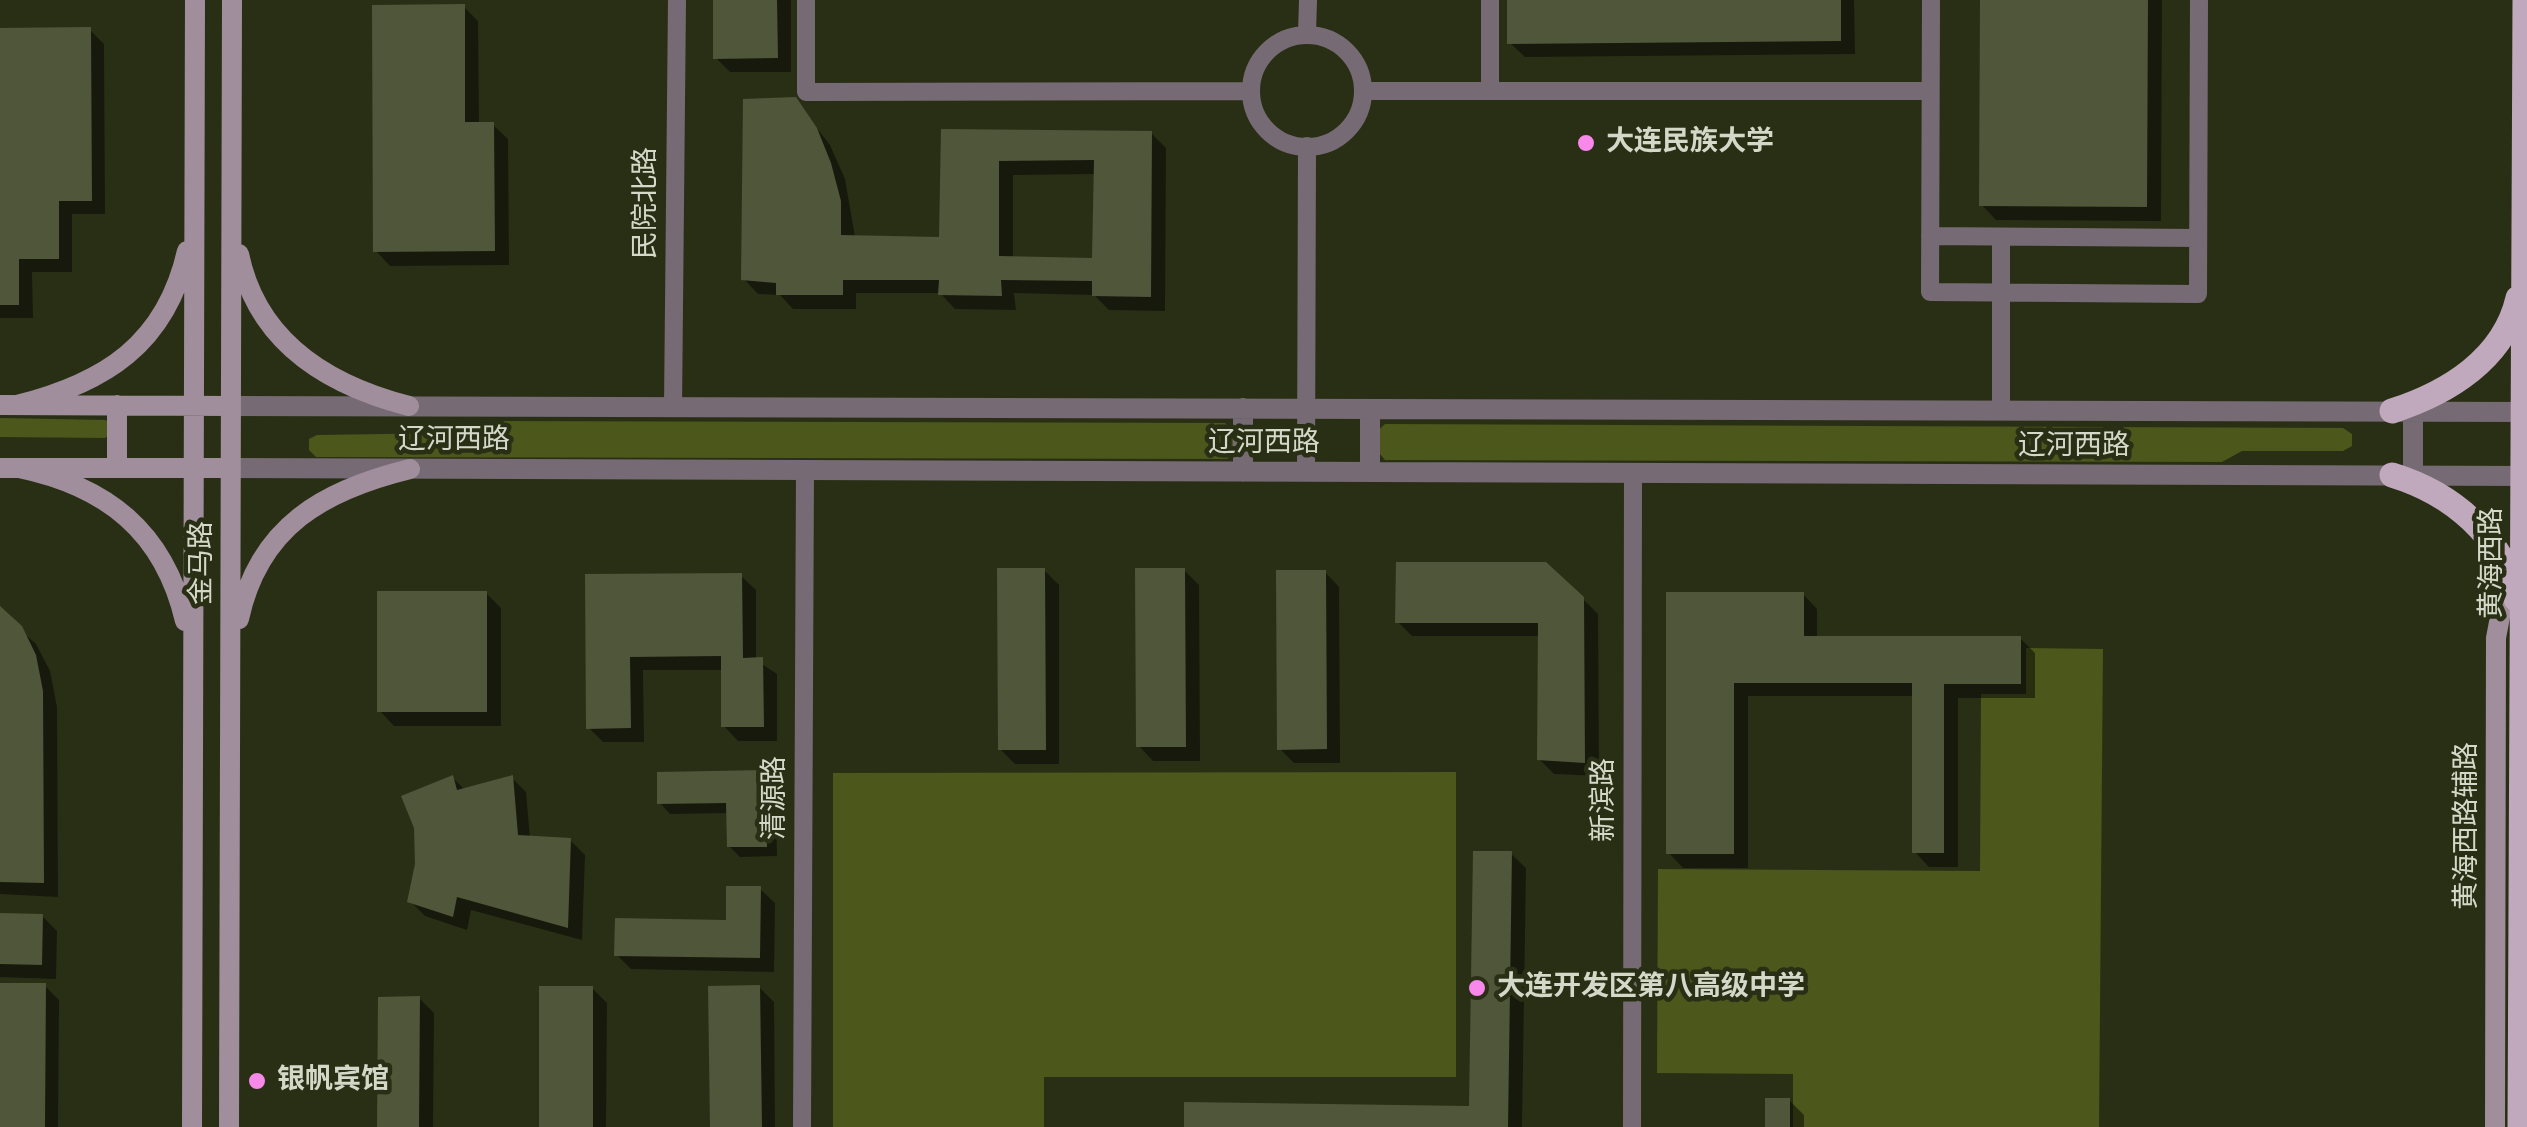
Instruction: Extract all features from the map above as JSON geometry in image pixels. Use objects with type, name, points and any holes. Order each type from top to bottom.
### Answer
[{"type":"main road","name":"金马路","points":[[192,1127],[195,0]]},
{"type":"main road","name":"金马路","points":[[229,1127],[232,0]]},
{"type":"main road","name":"黄海西路","points":[[2520,1127],[2525,0]]},
{"type":"main road","points":[[232,217],[242,270],[262,313],[287,348],[322,374],[350,388],[409,406]]},
{"type":"main road","points":[[8,405],[66,393],[104,374],[136,348],[163,315],[183,269],[195,220]]},
{"type":"main road","points":[[2403,411],[2426,401],[2479,364],[2501,338],[2515,310],[2524,274]]},
{"type":"main road","name":"辽河西路","points":[[8,405],[231,406]]},
{"type":"main road","points":[[118,405],[118,468]]},
{"type":"main road","points":[[9,468],[64,477],[97,493],[133,522],[160,556],[180,600],[193,655]]},
{"type":"main road","name":"辽河西路","points":[[9,468],[231,468]]},
{"type":"main road","points":[[230,656],[242,602],[263,557],[290,523],[329,495],[410,469]]},
{"type":"main road","points":[[2402,475],[2452,501],[2475,522],[2508,574],[2522,631]]},
{"type":"main road","name":"黄海西路辅路","points":[[2494,1127],[2496,638],[2508,574],[2523,530]]},
{"type":"main road","points":[[2495,830],[2522,830]]},
{"type":"street","name":"民院北路","points":[[673,407],[676,0]]},
{"type":"street","points":[[806,0],[806,92],[1251,92]]},
{"type":"street","points":[[1308,0],[1308,34]]},
{"type":"street","points":[[1490,0],[1490,91]]},
{"type":"street","points":[[1930,0],[1930,292],[2198,294],[2199,0]]},
{"type":"street","points":[[1308,34],[1325,37],[1353,58],[1363,91],[1350,127],[1335,140],[1307,146],[1280,140],[1264,127],[1251,92],[1262,58],[1290,37],[1308,34]]},
{"type":"street","points":[[1363,91],[1930,91]]},
{"type":"street","points":[[1306,472],[1307,146]]},
{"type":"street","points":[[1930,236],[2198,238]]},
{"type":"street","points":[[2000,410],[2001,237]]},
{"type":"street","name":"辽河西路","points":[[231,406],[2525,412]]},
{"type":"street","points":[[1242,408],[1242,472]]},
{"type":"street","points":[[1370,408],[1370,472]]},
{"type":"street","points":[[2402,475],[2403,411]]},
{"type":"street","name":"辽河西路","points":[[231,468],[2525,476]]},
{"type":"street","name":"清源路","points":[[802,1127],[804,470]]},
{"type":"street","name":"新滨路","points":[[1632,1127],[1633,473]]},
{"type":"green space","points":[[0,418],[105,420],[111,423],[111,434],[105,438],[0,437]]},
{"type":"green space","points":[[489,421],[1225,423],[1238,434],[1238,447],[1227,459],[316,457],[309,450],[309,439],[317,435],[452,433]]},
{"type":"green space","points":[[1385,424],[2343,428],[2352,434],[2352,446],[2343,451],[2242,451],[2222,462],[1385,460],[1375,448],[1374,434]]},
{"type":"green space","points":[[2026,648],[2103,649],[2099,1127],[1793,1127],[1793,1074],[1657,1073],[1658,869],[1980,871],[1981,694],[2026,694]]},
{"type":"green space","points":[[1456,772],[1456,1077],[1044,1077],[1044,1127],[833,1127],[833,773]]},
{"type":"building","points":[[713,0],[777,0],[778,58],[713,59]]},
{"type":"building","points":[[1507,0],[1841,0],[1841,41],[1507,44]]},
{"type":"building","points":[[1980,0],[2148,0],[2147,207],[1979,206]]},
{"type":"building","points":[[465,4],[465,122],[494,122],[495,251],[373,252],[372,5]]},
{"type":"building","points":[[91,27],[92,201],[59,201],[59,259],[19,259],[19,305],[0,305],[0,28]]},
{"type":"building","points":[[796,97],[817,128],[831,163],[841,201],[841,235],[939,237],[941,129],[1152,131],[1151,297],[1092,296],[1092,281],[1001,280],[1002,296],[938,295],[939,280],[843,280],[843,295],[776,295],[776,283],[741,280],[743,99]],"holes":[[[1094,160],[1092,258],[999,256],[999,161]]]},
{"type":"building","points":[[1396,562],[1546,562],[1584,597],[1585,763],[1537,760],[1538,623],[1395,623]]},
{"type":"building","points":[[997,568],[1045,568],[1046,750],[998,750]]},
{"type":"building","points":[[1135,568],[1185,568],[1186,747],[1136,747]]},
{"type":"building","points":[[1276,570],[1326,570],[1327,749],[1277,750]]},
{"type":"building","points":[[742,573],[743,658],[763,657],[764,727],[721,727],[721,656],[630,657],[631,728],[586,729],[585,574]]},
{"type":"building","points":[[377,591],[487,591],[487,712],[377,712]]},
{"type":"building","points":[[1666,592],[1804,592],[1804,636],[2021,636],[2021,684],[1944,684],[1944,853],[1912,853],[1912,683],[1734,683],[1734,854],[1666,854]]},
{"type":"building","points":[[0,606],[22,626],[36,655],[43,691],[44,883],[0,882]]},
{"type":"building","points":[[766,770],[767,847],[727,847],[726,803],[657,804],[657,772]]},
{"type":"building","points":[[453,775],[457,790],[513,775],[518,835],[571,838],[568,928],[457,897],[453,917],[407,902],[415,864],[414,828],[401,796]]},
{"type":"building","points":[[1473,851],[1512,851],[1508,1127],[1184,1127],[1184,1102],[1469,1106]]},
{"type":"building","points":[[726,886],[761,886],[760,958],[614,956],[615,918],[726,920]]},
{"type":"building","points":[[0,913],[43,914],[42,965],[0,964]]},
{"type":"building","points":[[0,983],[46,983],[45,1127],[0,1127]]},
{"type":"building","points":[[760,985],[762,1127],[710,1127],[708,986]]},
{"type":"building","points":[[539,986],[593,986],[593,1127],[539,1127]]},
{"type":"building","points":[[420,996],[419,1127],[377,1127],[378,997]]},
{"type":"building","points":[[1765,1098],[1790,1098],[1790,1127],[1765,1127]]},
{"type":"place","name":"大连民族大学","points":[[1586,143]]},
{"type":"place","name":"大连开发区第八高级中学","points":[[1477,988]]},
{"type":"place","name":"银帆宾馆","points":[[257,1081]]}]
